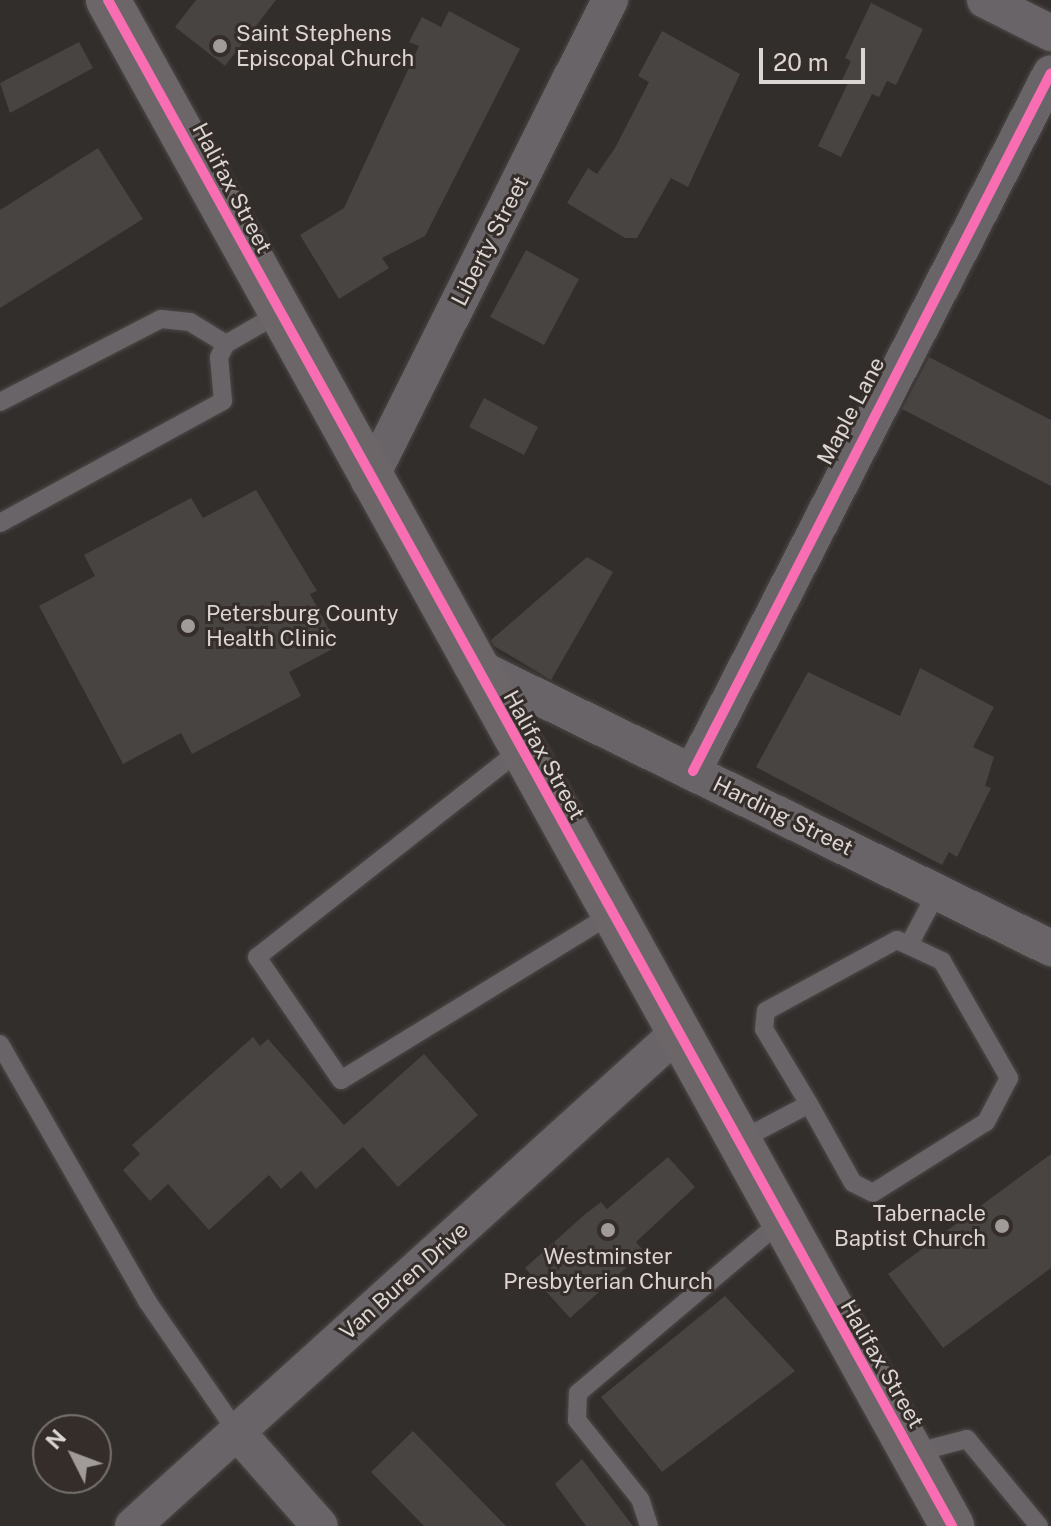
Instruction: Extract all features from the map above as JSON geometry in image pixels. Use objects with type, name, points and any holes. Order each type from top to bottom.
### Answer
[{"type":"main road","name":"Halifax Street","points":[[108,0],[609,916],[952,1526]]},
{"type":"street","name":"Liberty Street","points":[[369,481],[610,0]]},
{"type":"street","points":[[985,0],[1051,33]]},
{"type":"street","name":"Maple Lane","points":[[693,771],[1051,73]]},
{"type":"street","name":"Harding Street","points":[[471,664],[1051,948]]},
{"type":"street","name":"Van Buren Drive","points":[[133,1526],[675,1035]]},
{"type":"street","points":[[237,1432],[320,1526]]},
{"type":"lane","points":[[0,523],[223,401],[219,357],[226,344],[278,314]]},
{"type":"lane","points":[[0,402],[161,319],[190,322],[226,344]]},
{"type":"lane","points":[[519,751],[257,957],[341,1080],[609,916]]},
{"type":"lane","points":[[911,941],[937,892]]},
{"type":"lane","points":[[897,940],[911,941],[942,961],[1009,1078],[999,1105],[986,1122],[866,1193],[853,1183],[809,1104],[764,1029],[766,1011],[897,940]]},
{"type":"lane","points":[[0,1044],[161,1324],[237,1432]]},
{"type":"lane","points":[[735,1143],[809,1104]]},
{"type":"lane","points":[[649,1526],[640,1499],[577,1420],[578,1393],[779,1223]]},
{"type":"lane","points":[[910,1454],[967,1439],[1039,1526]]},
{"type":"building","name":"Saint Stephens Episcopal Church","points":[[196,0],[276,0],[225,66],[175,27]]},
{"type":"building","points":[[871,3],[923,29],[896,85],[887,81],[879,97],[872,94],[841,157],[818,146],[848,83],[842,80],[851,61],[845,58]]},
{"type":"building","points":[[449,11],[520,49],[425,236],[382,258],[389,268],[339,299],[300,235],[344,208],[419,46],[409,42],[422,17],[441,27]]},
{"type":"building","points":[[662,31],[740,74],[688,187],[671,178],[637,238],[625,238],[567,203],[588,168],[597,174],[615,148],[649,82],[638,76]]},
{"type":"building","points":[[79,42],[93,68],[10,113],[0,83]]},
{"type":"building","points":[[98,148],[143,219],[0,308],[0,210]]},
{"type":"building","points":[[526,250],[579,279],[544,345],[490,317]]},
{"type":"building","points":[[929,357],[1051,420],[1051,486],[902,409]]},
{"type":"building","points":[[484,398],[538,427],[524,455],[469,427]]},
{"type":"building","name":"Petersburg County Health Clinic","points":[[256,490],[317,591],[310,594],[338,646],[289,672],[301,696],[192,754],[181,733],[123,764],[39,606],[95,576],[84,555],[191,498],[203,518]]},
{"type":"building","points":[[587,557],[613,572],[551,680],[494,646],[491,640]]},
{"type":"building","points":[[920,668],[994,707],[973,747],[994,757],[985,786],[991,788],[957,857],[949,852],[942,865],[756,767],[808,672],[900,716]]},
{"type":"building","points":[[253,1037],[260,1046],[268,1039],[344,1125],[424,1054],[478,1115],[398,1187],[363,1147],[316,1189],[301,1171],[281,1189],[269,1175],[209,1230],[168,1184],[150,1201],[123,1170],[140,1154],[132,1145]]},
{"type":"building","name":"Tabernacle Baptist Church","points":[[1051,1154],[1051,1268],[943,1348],[888,1274]]},
{"type":"building","name":"Westminster Presbyterian Church","points":[[668,1157],[695,1187],[636,1242],[642,1249],[628,1266],[570,1318],[525,1268],[601,1202],[607,1209]]},
{"type":"building","points":[[725,1296],[795,1371],[662,1472],[601,1397]]},
{"type":"building","points":[[413,1431],[506,1526],[424,1526],[371,1472]]},
{"type":"building","points":[[582,1459],[633,1526],[586,1526],[555,1484]]},
{"type":"cycle path","points":[[108,0],[952,1526]]},
{"type":"cycle path","points":[[693,771],[1051,73]]},
{"type":"place","name":"Saint Stephens Episcopal Church","points":[[220,46]]},
{"type":"place","name":"Petersburg County Health Clinic","points":[[188,626]]},
{"type":"place","name":"Tabernacle Baptist Church","points":[[1002,1226]]},
{"type":"place","name":"Westminster Presbyterian Church","points":[[608,1230]]}]
